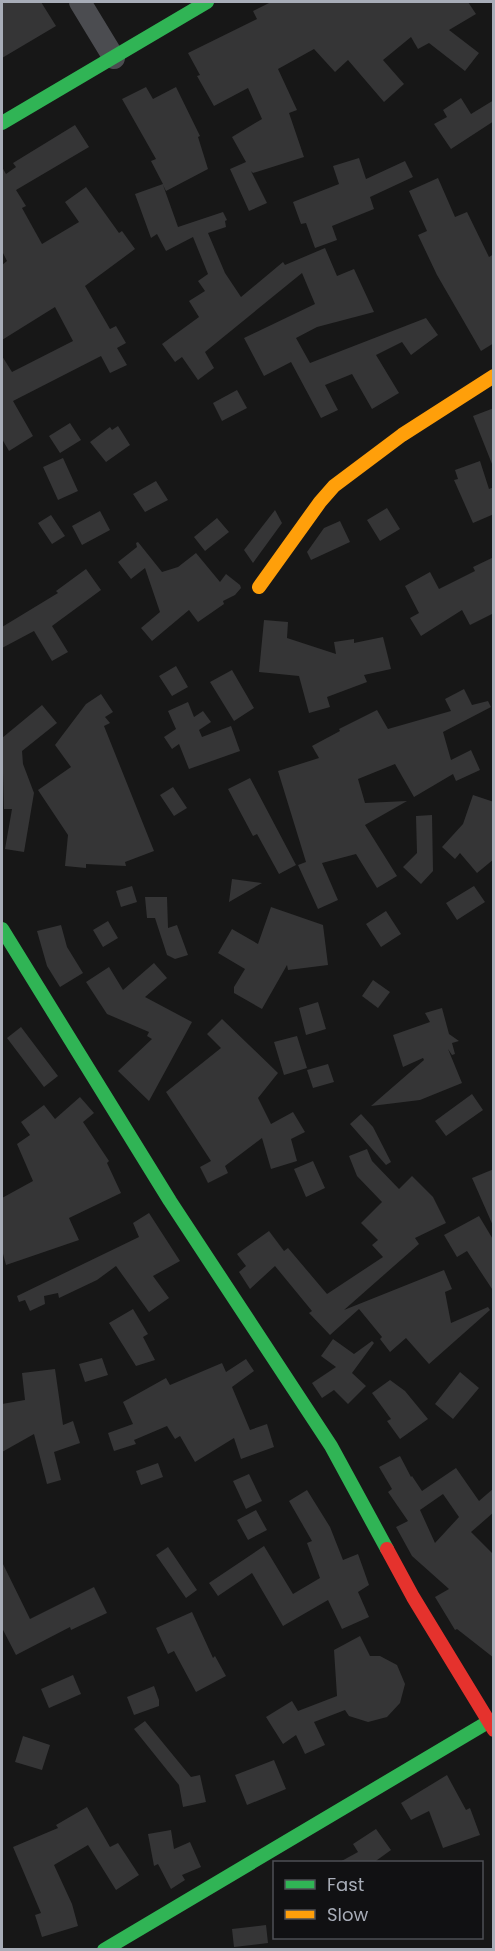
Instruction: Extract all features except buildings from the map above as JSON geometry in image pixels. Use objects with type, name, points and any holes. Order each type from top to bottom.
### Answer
[{"type":"street","points":[[80,2],[114,58]]},
{"type":"street","points":[[2,123],[207,2]]},
{"type":"street","points":[[259,587],[334,486],[402,435],[494,376]]},
{"type":"street","points":[[2,929],[170,1201],[331,1446],[413,1597],[491,1726],[104,1950]]},
{"type":"traffic: fast","points":[[2,123],[207,2]]},
{"type":"traffic: fast","points":[[2,929],[170,1201],[331,1446],[387,1549]]},
{"type":"traffic: fast","points":[[104,1950],[488,1722]]},
{"type":"traffic: slow","points":[[259,587],[334,486],[402,435],[494,376]]},
{"type":"traffic: jam","points":[[387,1549],[413,1597],[494,1730]]}]
